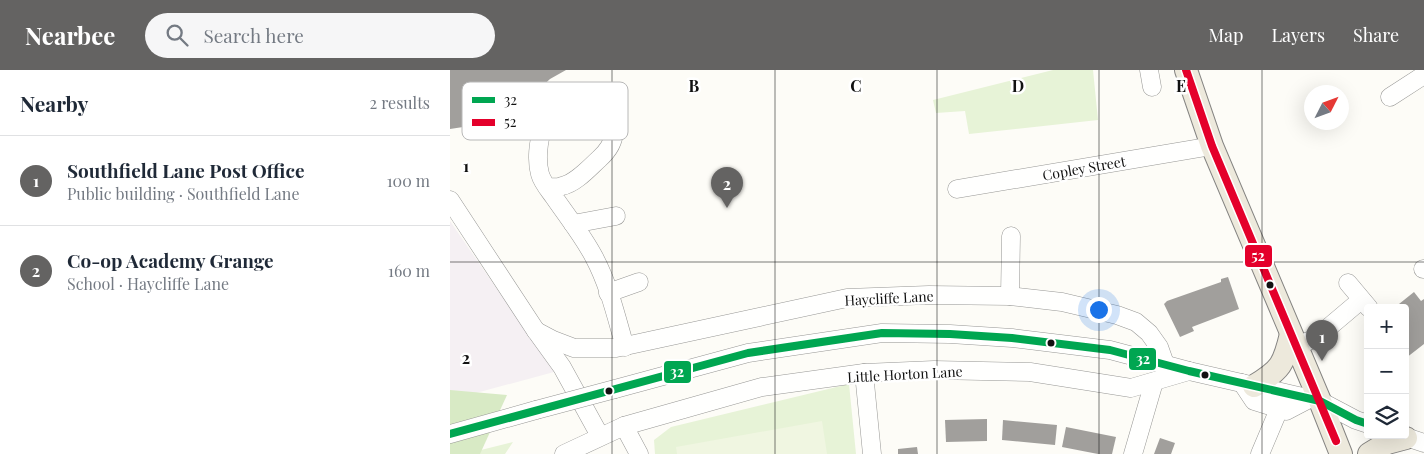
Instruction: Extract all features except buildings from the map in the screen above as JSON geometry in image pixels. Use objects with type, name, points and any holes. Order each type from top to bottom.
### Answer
[{"type":"main road","points":[[1186,70],[1212,146],[1294,340],[1314,400],[1341,454]]},
{"type":"main road","points":[[1248,384],[1271,376],[1280,367],[1294,340]]},
{"type":"main road","points":[[1369,454],[1386,443],[1410,439]]},
{"type":"street","points":[[1390,97],[1424,75]]},
{"type":"street","points":[[539,140],[537,162],[540,177],[594,256],[608,292],[625,347]]},
{"type":"street","points":[[547,187],[562,187],[572,181],[603,156],[612,140]]},
{"type":"street","name":"Copley Street","points":[[957,189],[1212,146]]},
{"type":"street","points":[[450,200],[536,331],[562,367],[600,436]]},
{"type":"street","points":[[572,224],[616,216]]},
{"type":"street","points":[[1010,296],[1011,236]]},
{"type":"street","points":[[608,292],[639,282]]},
{"type":"street","points":[[1348,283],[1365,304]]},
{"type":"street","name":"Haycliffe Lane","points":[[536,331],[574,348],[616,348],[847,298],[930,295],[1010,296],[1062,302],[1136,322],[1149,333],[1160,348],[1164,364]]},
{"type":"street","points":[[1294,340],[1316,338],[1364,305]]},
{"type":"street","points":[[450,434],[748,353],[882,333],[950,334],[1012,338],[1110,350],[1188,371],[1314,400],[1364,423]]},
{"type":"street","name":"Little Horton Lane","points":[[564,454],[624,426],[762,387],[864,373],[934,370],[1030,372],[1131,388],[1188,371]]},
{"type":"street","points":[[864,373],[872,454]]},
{"type":"street","points":[[1133,454],[1154,382]]},
{"type":"street","points":[[1248,384],[1254,401],[1286,411],[1314,400]]},
{"type":"street","points":[[1260,454],[1279,409]]},
{"type":"street","points":[[624,426],[639,454]]},
{"type":"shaded area","points":[[450,221],[554,372],[450,400]]},
{"type":"green space","points":[[1053,70],[1093,70],[1098,120],[969,134],[965,111],[936,113],[933,100]]},
{"type":"green space","points":[[849,384],[856,454],[655,454],[654,440],[671,427]]},
{"type":"green space","points":[[450,390],[507,395],[480,454],[450,454]]},
{"type":"green space","points":[[822,421],[827,454],[677,454],[676,447]]},
{"type":"green space","points":[[513,442],[505,454],[465,454]]},
{"type":"transit line","name":"52","points":[[1186,70],[1212,146],[1336,441]]},
{"type":"transit line","name":"32","points":[[450,434],[748,353],[882,333],[950,334],[1012,338],[1110,350],[1189,371],[1320,401],[1364,423]]},
{"type":"place","name":"Co-op Academy Grange","points":[[727,208]]},
{"type":"place","name":"Southfield Lane Post Office","points":[[1322,361]]}]
